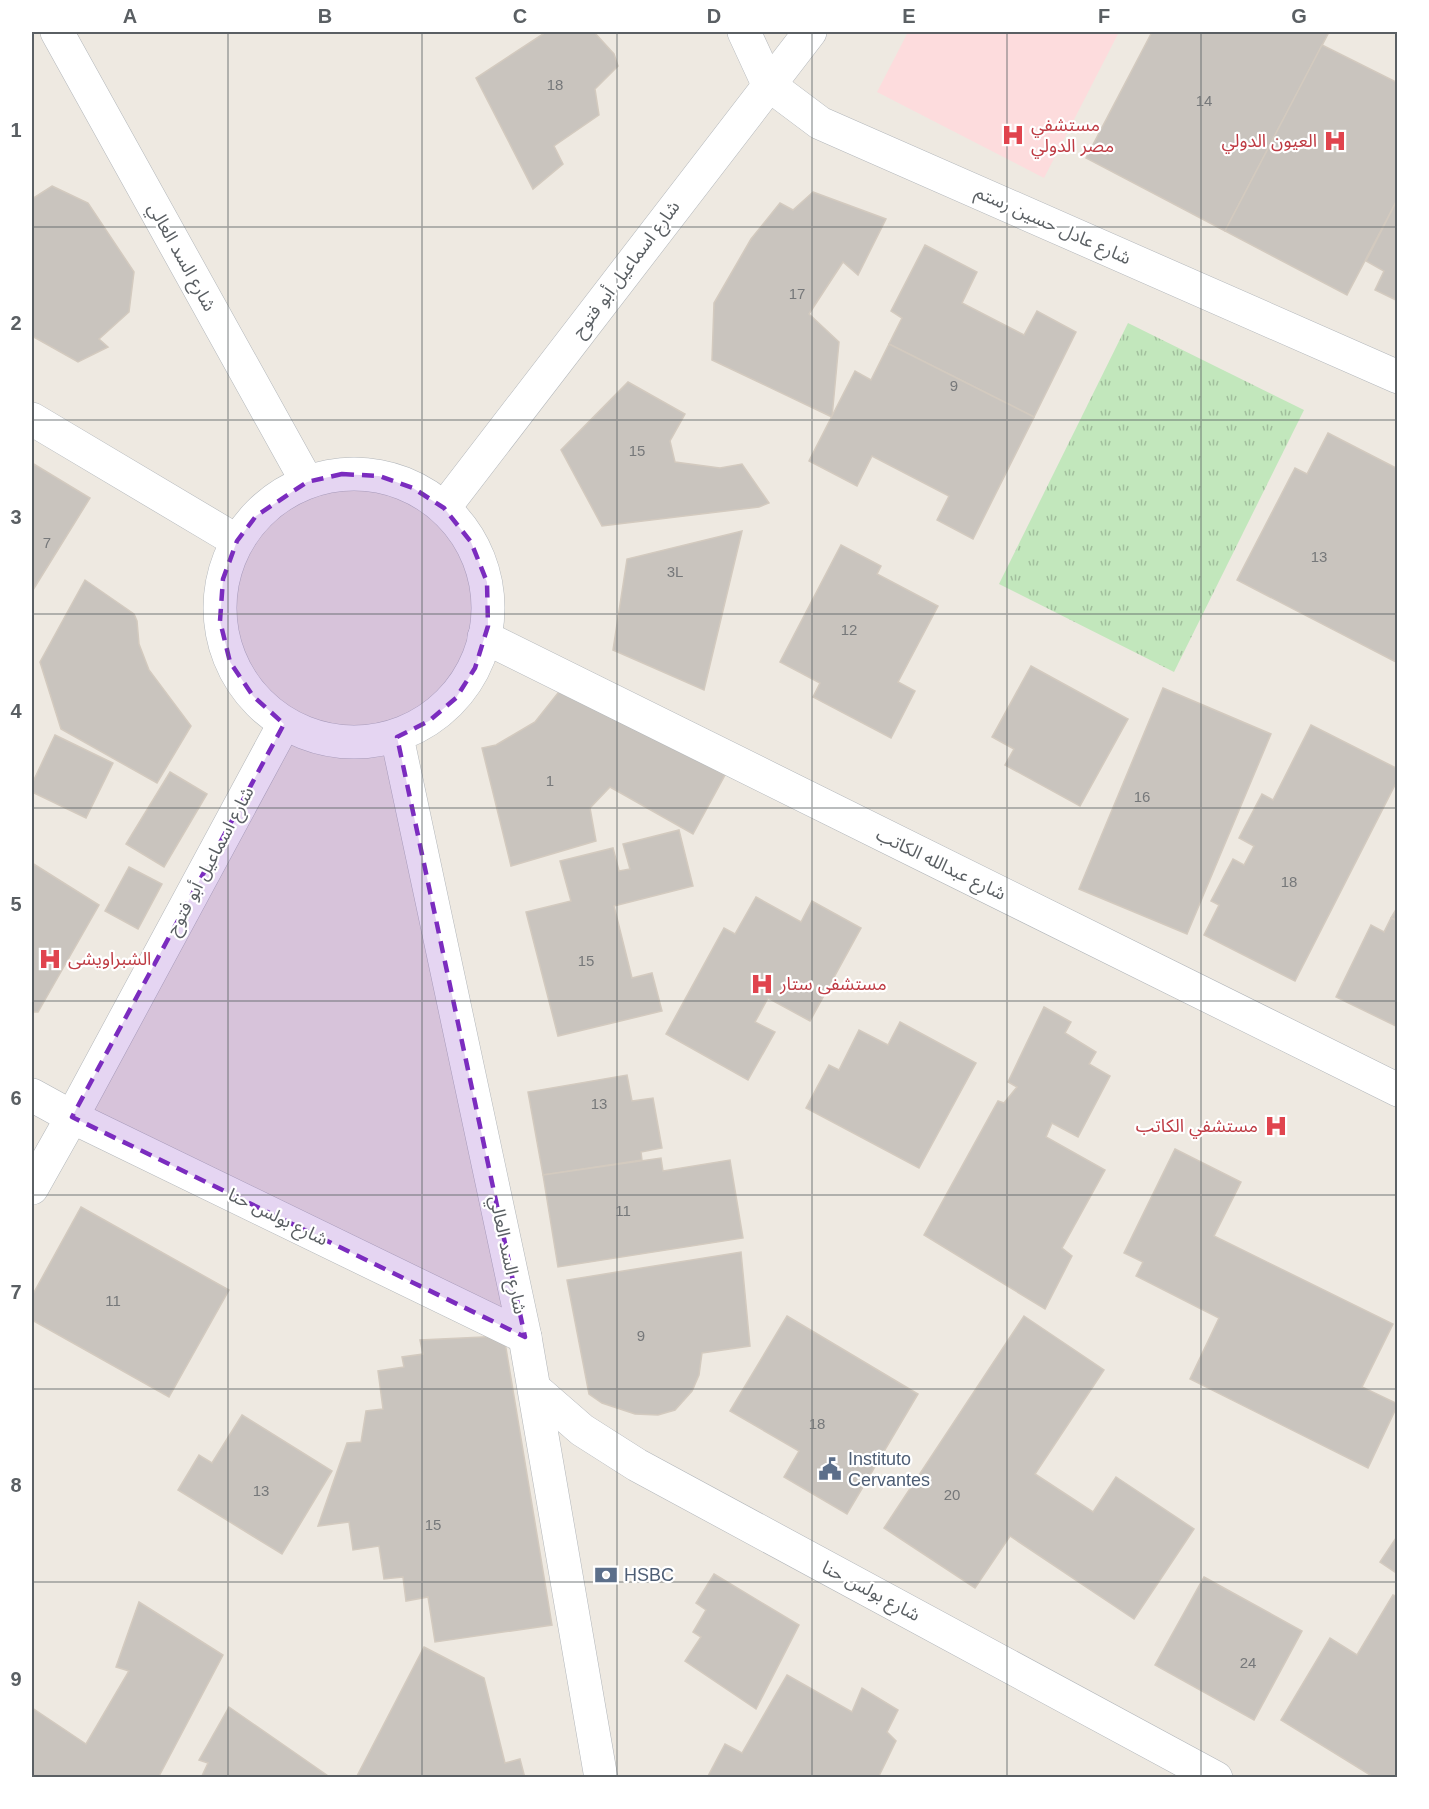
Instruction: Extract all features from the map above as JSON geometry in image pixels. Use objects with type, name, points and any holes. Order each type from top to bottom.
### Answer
[{"type":"street","name":"شارع السد العالي","points":[[57,32],[307,482]]},
{"type":"street","name":"شارع عادل حسين رستم","points":[[744,32],[768,84],[820,123],[1398,377]]},
{"type":"street","name":"شارع اسماعيل أبو فتوح","points":[[444,508],[810,32]]},
{"type":"street","points":[[32,419],[237,541]]},
{"type":"street","points":[[342,474],[379,476],[413,488],[444,508],[471,542],[487,582],[488,626],[475,668],[456,698],[429,721],[397,737],[339,743],[284,724],[253,696],[230,662],[222,631],[220,621],[222,579],[237,541],[256,516],[280,496],[307,482],[342,474]]},
{"type":"street","name":"شارع عبدالله الكاتب","points":[[484,637],[1398,1090]]},
{"type":"street","name":"شارع اسماعيل أبو فتوح","points":[[32,1188],[284,724]]},
{"type":"street","name":"شارع السد العالي","points":[[397,737],[536,1390],[601,1778]]},
{"type":"street","name":"شارع بولس حنا","points":[[32,1095],[72,1117],[525,1337]]},
{"type":"street","name":"شارع بولس حنا","points":[[536,1390],[582,1430],[636,1465],[1216,1778]]},
{"type":"highlighted area","points":[[342,474],[379,476],[413,488],[444,508],[471,542],[487,582],[488,626],[475,668],[456,698],[429,721],[397,737],[525,1337],[72,1117],[284,724],[253,696],[230,662],[220,621],[223,579],[237,541],[256,516],[307,482]]},
{"type":"shaded area","name":"مستشفي مصر الدولي","points":[[908,32],[1119,32],[1044,178],[877,92]]},
{"type":"green space","points":[[1128,323],[1304,410],[1174,672],[999,584]]},
{"type":"building","points":[[546,32],[594,32],[614,54],[618,66],[595,89],[599,115],[554,146],[563,164],[533,189],[476,78]]},
{"type":"building","points":[[1152,32],[1329,32],[1225,231],[1086,158]]},
{"type":"building","name":"العيون الدولي","points":[[1322,45],[1398,83],[1398,198],[1347,295],[1225,231]]},
{"type":"building","points":[[52,186],[88,203],[134,272],[129,312],[99,339],[108,347],[78,362],[32,336],[32,199]]},
{"type":"building","points":[[813,192],[886,219],[858,275],[843,262],[809,314],[839,342],[832,417],[712,360],[714,303],[751,239],[780,203],[793,210]]},
{"type":"building","points":[[1398,198],[1398,301],[1375,290],[1384,271],[1366,261]]},
{"type":"building","points":[[925,245],[977,272],[962,303],[1024,335],[1037,311],[1076,332],[1034,417],[889,344],[902,318],[891,311]]},
{"type":"building","points":[[889,344],[1034,417],[973,539],[937,520],[949,496],[872,456],[857,486],[809,461],[855,371],[871,380]]},
{"type":"building","points":[[628,382],[685,414],[670,441],[675,462],[720,468],[742,464],[769,503],[759,507],[602,526],[561,450]]},
{"type":"building","points":[[1328,433],[1398,469],[1396,662],[1237,580],[1295,468],[1307,474]]},
{"type":"building","points":[[32,463],[90,498],[33,590],[32,589]]},
{"type":"building","points":[[742,531],[704,690],[613,650],[627,559]]},
{"type":"building","points":[[841,545],[881,566],[877,574],[938,606],[898,682],[915,691],[891,738],[813,697],[820,683],[780,662]]},
{"type":"building","points":[[85,580],[134,614],[137,621],[139,644],[149,670],[191,726],[157,783],[61,729],[40,662]]},
{"type":"building","points":[[1031,666],[1128,719],[1080,806],[1005,765],[1014,749],[992,737]]},
{"type":"building","points":[[562,688],[725,775],[693,834],[610,787],[590,808],[596,841],[511,866],[482,748],[496,745],[535,722]]},
{"type":"building","points":[[1163,688],[1271,734],[1187,934],[1079,889]]},
{"type":"building","points":[[1311,725],[1398,769],[1398,779],[1295,981],[1204,935],[1219,905],[1211,901],[1233,859],[1244,865],[1254,846],[1239,838],[1262,794],[1273,800]]},
{"type":"building","points":[[55,735],[113,763],[86,818],[32,792],[32,784]]},
{"type":"building","points":[[170,772],[207,794],[164,867],[126,844]]},
{"type":"building","points":[[679,830],[693,886],[614,906],[632,978],[652,973],[662,1011],[558,1036],[526,912],[571,901],[560,861],[613,848],[619,871],[630,869],[623,844]]},
{"type":"building","name":"الشبراويشى","points":[[32,863],[99,905],[38,1012],[32,1012]]},
{"type":"building","points":[[129,867],[162,884],[138,929],[105,911]]},
{"type":"building","points":[[756,897],[801,922],[812,901],[861,928],[810,1021],[768,998],[755,1022],[775,1032],[748,1080],[666,1034],[724,928],[735,934]]},
{"type":"building","points":[[1398,906],[1398,921],[1391,918]]},
{"type":"building","points":[[1391,918],[1398,921],[1398,1027],[1336,997],[1371,925],[1384,932]]},
{"type":"building","points":[[1044,1007],[1071,1022],[1065,1033],[1096,1052],[1089,1064],[1110,1076],[1078,1137],[1052,1123],[1046,1137],[1105,1170],[1062,1248],[1072,1256],[1045,1309],[924,1235],[998,1101],[1004,1103],[1017,1087],[1008,1082]]},
{"type":"building","points":[[900,1022],[976,1063],[919,1168],[806,1108],[829,1065],[839,1070],[859,1030],[888,1045]]},
{"type":"building","points":[[627,1075],[632,1101],[653,1098],[662,1148],[641,1152],[642,1160],[543,1175],[528,1092]]},
{"type":"building","points":[[1175,1149],[1241,1182],[1214,1236],[1393,1324],[1362,1387],[1398,1404],[1368,1468],[1190,1379],[1219,1318],[1136,1276],[1143,1262],[1124,1253]]},
{"type":"building","points":[[661,1158],[663,1171],[730,1160],[743,1238],[558,1267],[543,1175]]},
{"type":"building","points":[[81,1207],[229,1290],[169,1397],[32,1320],[32,1296]]},
{"type":"building","points":[[741,1252],[750,1346],[702,1353],[699,1375],[692,1391],[675,1410],[658,1415],[635,1414],[602,1403],[589,1394],[567,1280]]},
{"type":"building","points":[[787,1316],[918,1394],[847,1514],[784,1477],[799,1451],[730,1411]]},
{"type":"building","points":[[1024,1316],[1104,1370],[1035,1474],[1093,1512],[1116,1477],[1194,1529],[1134,1619],[1010,1536],[975,1588],[884,1528]]},
{"type":"building","points":[[504,1336],[552,1625],[435,1642],[428,1597],[406,1601],[403,1577],[384,1579],[379,1546],[353,1550],[349,1522],[318,1526],[347,1443],[361,1442],[366,1411],[383,1409],[378,1371],[404,1367],[402,1357],[423,1354],[420,1340]]},
{"type":"building","points":[[242,1415],[332,1471],[282,1554],[178,1490],[199,1455],[212,1463]]},
{"type":"building","points":[[1398,1535],[1398,1574],[1380,1562]]},
{"type":"building","points":[[714,1574],[799,1625],[756,1709],[685,1661],[701,1637],[693,1632],[706,1610],[696,1603]]},
{"type":"building","points":[[1204,1577],[1302,1631],[1254,1720],[1155,1665]]},
{"type":"building","points":[[1393,1595],[1398,1597],[1398,1778],[1375,1778],[1281,1720],[1330,1638],[1357,1655]]},
{"type":"building","points":[[139,1602],[223,1655],[158,1778],[32,1778],[32,1708],[86,1744],[129,1671],[116,1667]]},
{"type":"building","points":[[424,1647],[484,1678],[505,1763],[520,1759],[525,1778],[356,1778]]},
{"type":"building","points":[[787,1675],[852,1712],[862,1688],[898,1710],[887,1732],[896,1741],[878,1778],[707,1778],[725,1744],[742,1753]]},
{"type":"building","points":[[229,1707],[331,1778],[201,1778],[208,1763],[199,1760]]},
{"type":"place","name":"مستشفي مصر الدولي","points":[[1013,135]]},
{"type":"place","name":"العيون الدولي","points":[[1335,141]]},
{"type":"place","name":"الشبراويشى","points":[[50,959]]},
{"type":"place","name":"مستشفى ستار","points":[[762,984]]},
{"type":"place","name":"مستشفي الكاتب","points":[[1276,1126]]},
{"type":"place","name":"Instituto Cervantes","points":[[830,1469]]},
{"type":"place","name":"HSBC","points":[[606,1575]]}]
